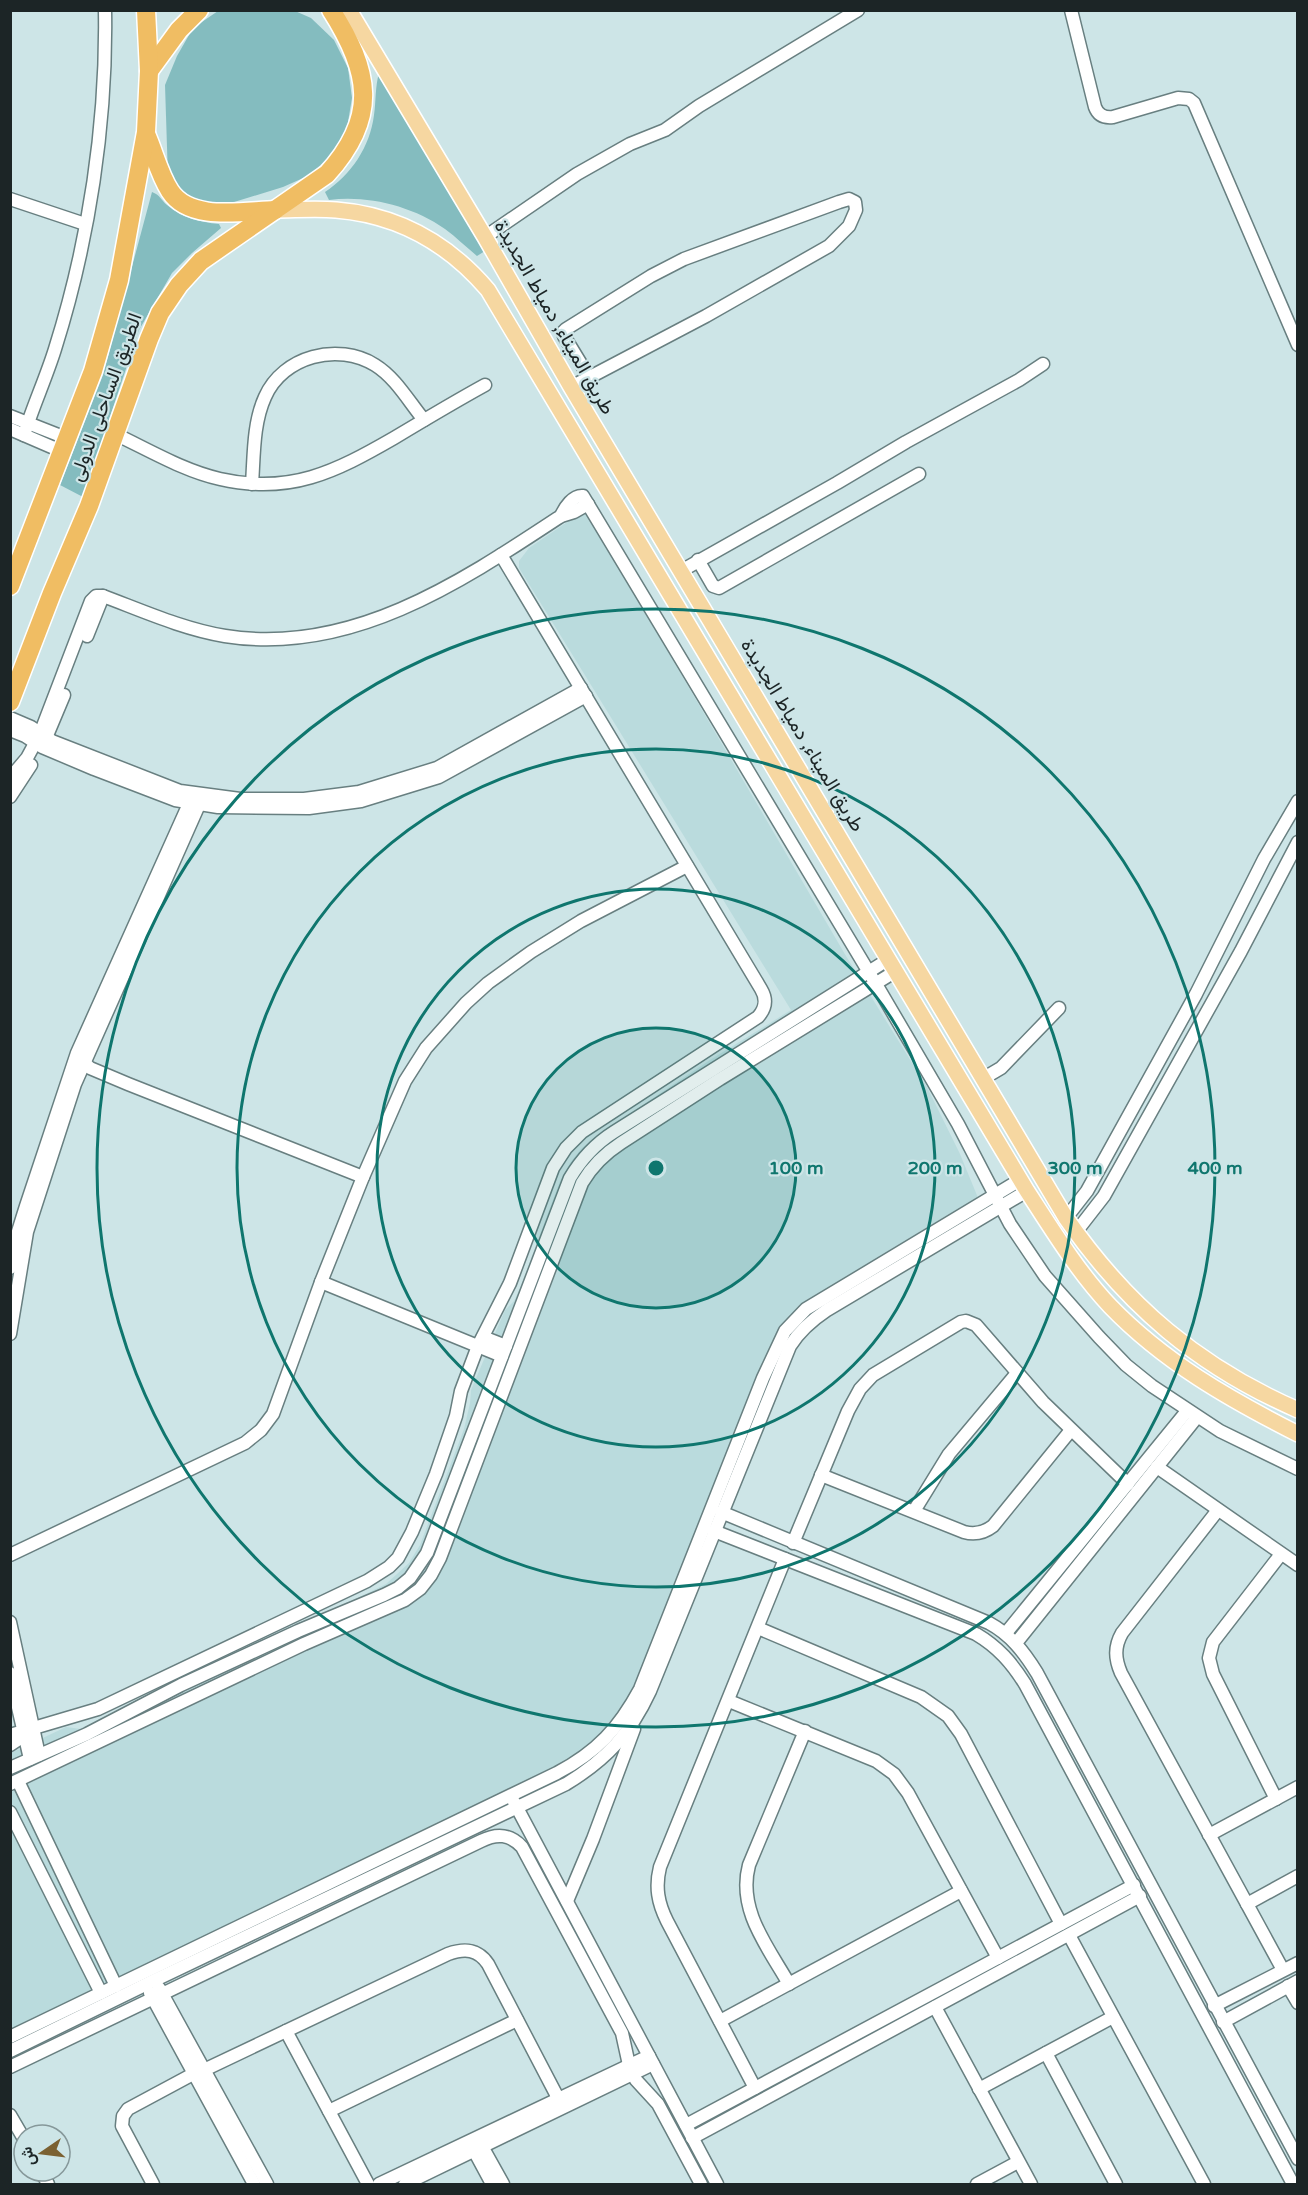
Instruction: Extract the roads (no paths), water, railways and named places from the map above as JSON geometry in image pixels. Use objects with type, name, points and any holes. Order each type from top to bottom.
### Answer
[{"type":"highway","name":"الطريق الساحلى الدولى","points":[[10,586],[93,371],[106,328],[127,238],[146,132],[149,71],[146,10]]},
{"type":"highway","points":[[149,71],[179,30],[199,10]]},
{"type":"highway","name":"الطريق الساحلى الدولى","points":[[10,702],[89,506],[160,313],[173,293],[201,261],[327,174],[341,158],[357,128],[363,92],[360,68],[352,45],[331,10]]},
{"type":"highway","points":[[146,132],[170,191],[186,206],[196,210],[216,212],[275,210]]},
{"type":"main road","name":"طريق الميناء, دمياط الجديدة","points":[[349,10],[1066,1218],[1094,1257],[1125,1292],[1160,1325],[1197,1354],[1236,1379],[1298,1410]]},
{"type":"main road","name":"طريق الميناء, دمياط الجديدة","points":[[275,210],[336,210],[383,217],[442,245],[474,273],[488,290],[530,358],[1024,1185],[1078,1268],[1109,1305],[1181,1368],[1222,1394],[1298,1434]]},
{"type":"main road","points":[[829,859],[839,860],[847,849]]},
{"type":"main road","points":[[839,876],[845,867],[856,865]]},
{"type":"street","points":[[26,429],[61,329],[85,224],[99,124],[105,10]]},
{"type":"street","points":[[485,237],[577,174],[630,144],[657,134],[858,10]]},
{"type":"street","points":[[1071,10],[1095,107],[1099,114],[1113,117],[1178,98],[1194,103],[1298,345]]},
{"type":"street","points":[[10,199],[85,224]]},
{"type":"street","points":[[571,387],[706,316],[829,246],[849,226],[856,210],[855,202],[849,199],[839,202],[684,259],[651,276],[566,329],[563,332],[564,336],[589,377]]},
{"type":"street","points":[[252,484],[259,413],[266,394],[278,377],[295,364],[314,356],[344,354],[376,365],[392,379],[424,420]]},
{"type":"street","points":[[681,571],[1019,380],[1043,364]]},
{"type":"street","points":[[115,434],[203,474],[252,484],[285,483],[325,474],[359,458],[484,384]]},
{"type":"street","points":[[10,416],[26,429],[64,445]]},
{"type":"street","points":[[10,429],[26,429]]},
{"type":"street","points":[[698,560],[713,586],[719,588],[919,474]]},
{"type":"street","points":[[10,797],[41,741],[91,601],[96,596],[103,596],[207,633],[249,639],[291,639],[343,630],[392,613],[456,582],[561,516],[588,504],[870,973],[958,1124],[1000,1207],[1034,1261],[1078,1316],[1126,1365],[1192,1414],[1248,1446],[1298,1469]]},
{"type":"street","points":[[10,1735],[98,1708],[378,1575],[389,1567],[405,1547],[436,1474],[464,1385],[481,1341],[510,1283],[553,1168],[566,1148],[582,1132],[758,1017],[764,1006],[764,994],[501,555]]},
{"type":"street","points":[[10,730],[196,799],[304,799],[342,795],[375,788],[450,763],[583,692]]},
{"type":"street","points":[[10,718],[41,741]]},
{"type":"street","points":[[10,778],[41,741]]},
{"type":"street","points":[[10,1268],[17,1233],[26,1206],[80,1058],[196,799]]},
{"type":"street","points":[[1066,1218],[1087,1191],[1196,994],[1264,859],[1298,801]]},
{"type":"street","points":[[1076,1232],[1104,1196],[1241,951],[1298,842]]},
{"type":"street","points":[[10,1555],[254,1437],[273,1414],[321,1282],[363,1177],[411,1071],[435,1036],[466,1003],[500,974],[549,940],[687,866]]},
{"type":"street","points":[[10,1768],[332,1615],[384,1595],[398,1588],[410,1578],[427,1553],[570,1178],[588,1151],[713,1068],[870,973],[892,965]]},
{"type":"street","points":[[116,1986],[14,1782],[304,1644],[389,1609],[420,1589],[440,1558],[582,1184],[589,1171],[615,1147],[720,1079],[876,984],[892,965]]},
{"type":"street","points":[[984,1078],[1001,1068],[1059,1008]]},
{"type":"street","points":[[80,1058],[128,1084],[363,1177]]},
{"type":"street","points":[[10,1334],[27,1232],[80,1058]]},
{"type":"street","points":[[10,2051],[514,1801],[578,1762],[597,1747],[614,1730],[640,1689],[737,1457],[778,1345],[795,1319],[819,1301],[994,1195],[1024,1185]]},
{"type":"street","points":[[567,1901],[617,1777],[639,1714],[655,1680],[714,1531],[737,1457],[790,1346],[805,1326],[827,1310],[1000,1207],[1024,1185]]},
{"type":"street","points":[[321,1282],[504,1351]]},
{"type":"street","points":[[793,1543],[852,1401],[866,1382],[873,1375],[966,1321],[976,1324],[1017,1373],[1071,1430],[1128,1484]]},
{"type":"street","points":[[914,1511],[949,1454],[1017,1373]]},
{"type":"street","points":[[1016,1643],[1157,1467],[1192,1414]]},
{"type":"street","points":[[1006,1633],[1128,1484],[1192,1414]]},
{"type":"street","points":[[821,1475],[970,1534],[983,1533],[988,1530],[1071,1430]]},
{"type":"street","points":[[1157,1467],[1298,1565]]},
{"type":"street","points":[[1218,1510],[1122,1633],[1118,1641],[1116,1657],[1121,1673],[1283,1971]]},
{"type":"street","points":[[721,1512],[989,1623],[1006,1633],[1016,1643],[1037,1673],[1298,2159]]},
{"type":"street","points":[[714,1531],[976,1634],[1003,1655],[1025,1684],[1293,2184]]},
{"type":"street","points":[[1276,1799],[1213,1674],[1209,1658],[1213,1642],[1281,1554]]},
{"type":"street","points":[[755,2088],[663,1913],[658,1898],[657,1883],[660,1867],[785,1559]]},
{"type":"street","points":[[10,1622],[34,1757]]},
{"type":"street","points":[[758,1628],[921,1697],[948,1716],[961,1734],[1061,1924]]},
{"type":"street","points":[[10,1673],[29,1730]]},
{"type":"street","points":[[729,1701],[876,1761],[894,1774],[908,1794],[998,1958]]},
{"type":"street","points":[[10,2037],[514,1801],[566,1784],[588,1771],[608,1755],[639,1714]]},
{"type":"street","points":[[10,1745],[29,1730]]},
{"type":"street","points":[[789,1984],[750,1913],[746,1882],[749,1865],[805,1731]]},
{"type":"street","points":[[70,1741],[77,1753]]},
{"type":"street","points":[[1209,1835],[1298,1787]]},
{"type":"street","points":[[514,1801],[717,2184]]},
{"type":"street","points":[[10,1812],[100,1993]]},
{"type":"street","points":[[10,2067],[489,1837],[507,1836],[522,1847],[617,2024],[625,2043],[631,2069],[658,2104],[701,2184]]},
{"type":"street","points":[[1247,1904],[1298,1876]]},
{"type":"street","points":[[720,2021],[961,1891]]},
{"type":"street","points":[[686,2125],[1061,1924],[1137,1891]]},
{"type":"street","points":[[692,2138],[1069,1935],[1137,1891]]},
{"type":"street","points":[[1069,1935],[1204,2184]]},
{"type":"street","points":[[153,2184],[122,2126],[123,2116],[128,2109],[199,2071],[461,1950],[473,1951],[484,1958],[558,2098]]},
{"type":"street","points":[[1214,2006],[1298,1963]]},
{"type":"street","points":[[150,1982],[199,2071],[267,2184]]},
{"type":"street","points":[[1223,2022],[1293,1984],[1298,2003]]},
{"type":"street","points":[[934,2007],[1031,2184]]},
{"type":"street","points":[[979,2089],[1113,2017]]},
{"type":"street","points":[[329,2111],[517,2020]]},
{"type":"street","points":[[286,2031],[368,2184]]},
{"type":"street","points":[[1046,2053],[1116,2184]]},
{"type":"street","points":[[379,2184],[475,2144],[651,2060]]},
{"type":"street","points":[[405,2184],[558,2098],[631,2069]]},
{"type":"street","points":[[199,2071],[254,2184]]},
{"type":"street","points":[[475,2144],[492,2184]]},
{"type":"street","points":[[475,2144],[503,2184]]},
{"type":"street","points":[[977,2184],[1018,2162]]}]
